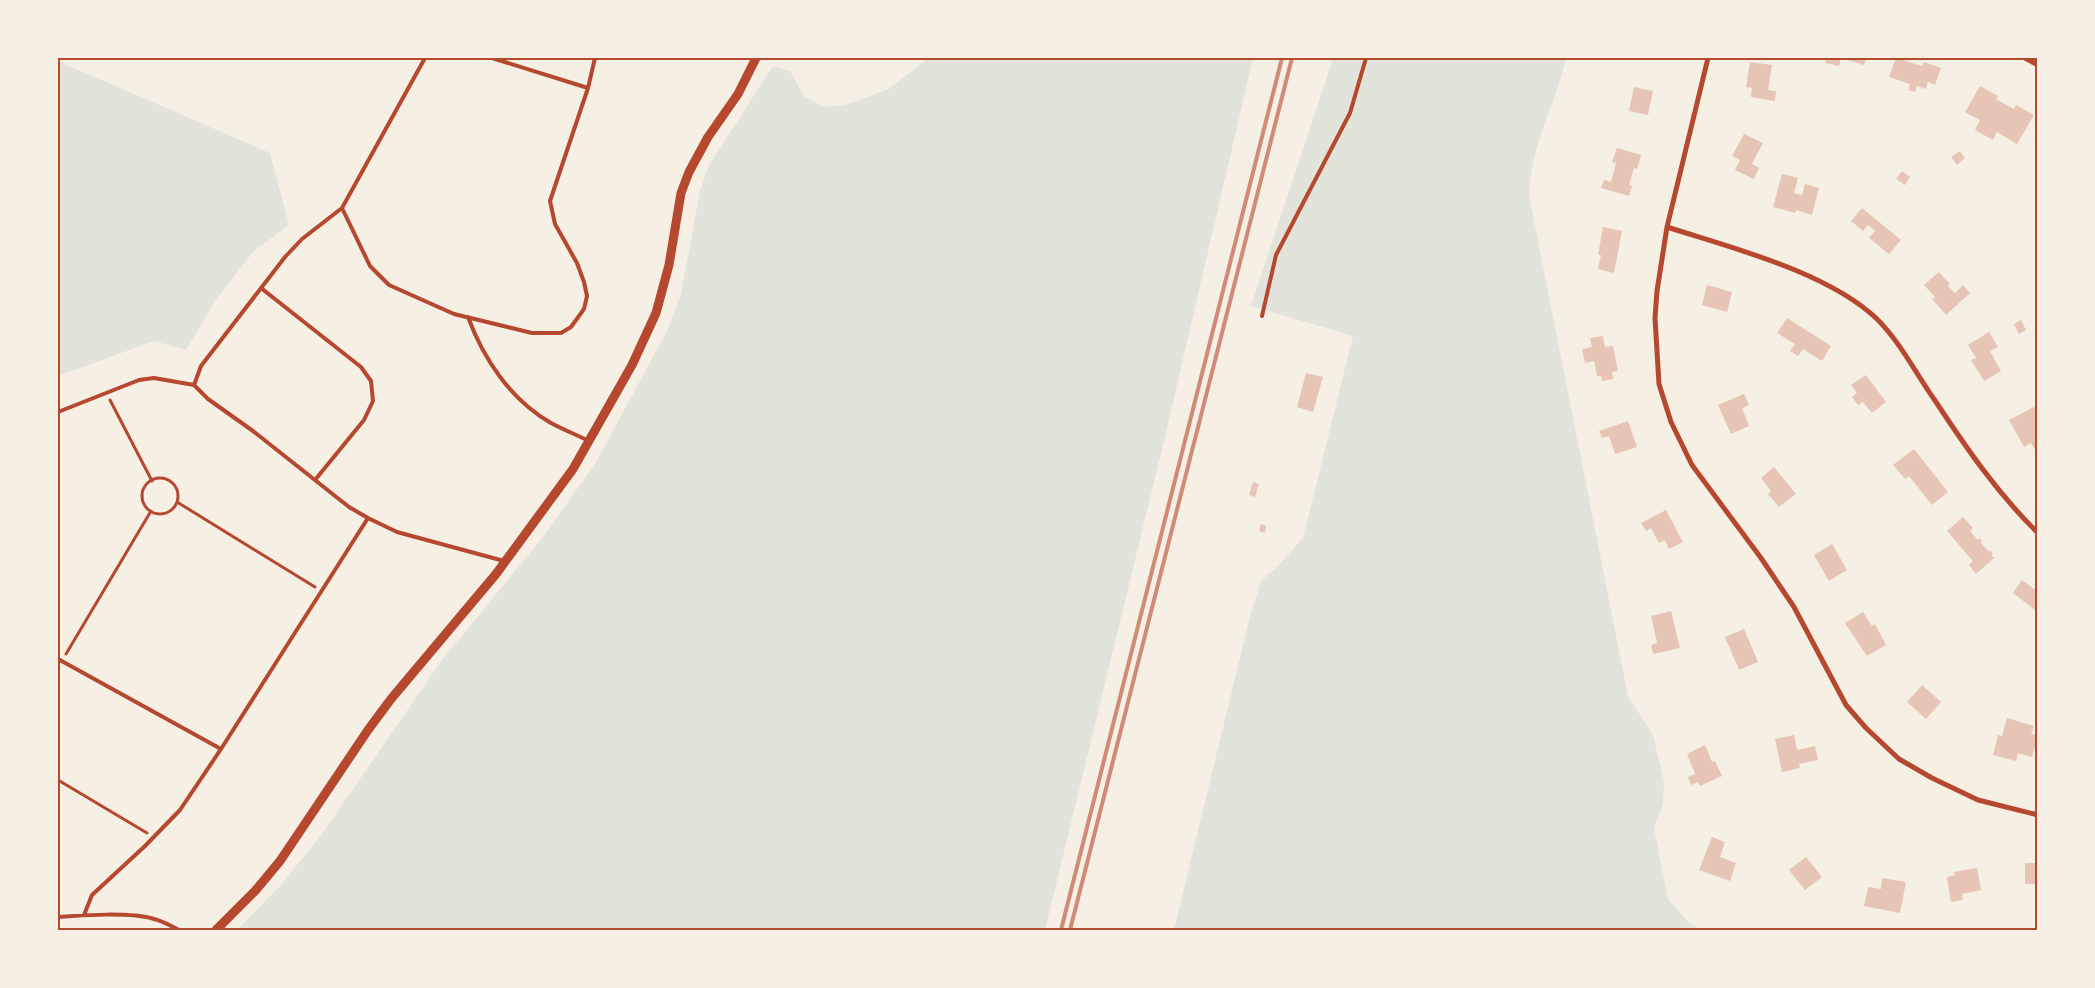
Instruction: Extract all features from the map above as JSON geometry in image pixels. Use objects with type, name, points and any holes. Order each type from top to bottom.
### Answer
[{"type":"street","points":[[216,930],[255,891],[280,861],[368,730],[506,561],[540,516],[589,441],[632,365],[656,313],[669,264],[684,185],[700,151],[738,94],[756,58]]},
{"type":"street","points":[[1708,58],[1667,227],[1657,291],[1655,318],[1658,384],[1671,422],[1692,465],[1761,558],[1794,607],[1846,705],[1866,728],[1898,759],[1932,778],[1978,800],[2038,815]]},
{"type":"street","points":[[2025,58],[2038,65]]},
{"type":"street","points":[[1667,227],[1761,257],[1814,279],[1845,293],[1877,319],[1903,350],[1977,462],[2013,509],[2038,533]]},
{"type":"lane","points":[[194,385],[201,366],[285,256],[302,238],[342,208],[425,58]]},
{"type":"lane","points":[[492,58],[588,88]]},
{"type":"lane","points":[[342,208],[361,250],[379,277],[389,285],[454,314],[532,333],[560,333],[571,327],[584,309],[586,296],[584,282],[577,263],[555,224],[550,201],[588,88],[595,58]]},
{"type":"lane","points":[[1262,316],[1276,255],[1350,113],[1366,58]]},
{"type":"lane","points":[[262,288],[361,367],[371,381],[373,401],[364,420],[315,480]]},
{"type":"lane","points":[[468,317],[481,348],[511,391],[550,423],[589,441]]},
{"type":"lane","points":[[58,412],[139,380],[154,378],[194,385],[208,399],[253,431],[349,507],[368,518],[397,532],[506,561]]},
{"type":"lane","points":[[84,915],[92,895],[180,810],[222,749],[368,518]]},
{"type":"lane","points":[[59,660],[222,749]]},
{"type":"lane","points":[[58,917],[84,915],[154,918],[179,930]]},
{"type":"path","points":[[106,393],[152,481]]},
{"type":"path","points":[[163,479],[172,483],[177,492],[177,502],[173,508],[164,514],[151,512],[144,504],[142,497],[145,487],[152,481],[163,479]]},
{"type":"path","points":[[177,502],[322,591]]},
{"type":"path","points":[[59,660],[151,512]]},
{"type":"path","points":[[58,780],[154,837]]},
{"type":"shaded area","points":[[928,58],[1253,58],[1165,437],[1045,930],[237,930],[279,887],[320,837],[442,660],[543,537],[595,464],[668,329],[681,294],[700,191],[709,165],[773,66],[790,71],[804,96],[823,107],[845,105],[889,89]]},
{"type":"shaded area","points":[[1333,58],[1566,58],[1534,160],[1530,177],[1529,195],[1628,696],[1653,735],[1664,782],[1663,804],[1654,828],[1668,899],[1688,922],[1702,930],[1174,930],[1250,616],[1261,581],[1278,566],[1303,538],[1353,336],[1251,306]]},
{"type":"shaded area","points":[[58,61],[270,153],[289,225],[253,252],[216,300],[186,350],[154,341],[58,376]]},
{"type":"building","points":[[1827,58],[1841,58],[1839,66],[1825,63]]},
{"type":"building","points":[[1841,58],[1866,58],[1864,65]]},
{"type":"building","points":[[1896,58],[1922,66],[1924,62],[1941,68],[1935,85],[1928,82],[1926,89],[1917,86],[1915,92],[1908,90],[1910,84],[1889,77]]},
{"type":"building","points":[[1750,62],[1772,65],[1768,90],[1776,91],[1775,101],[1751,97],[1752,88],[1746,87]]},
{"type":"building","points":[[1980,86],[1998,96],[1996,99],[2014,109],[2016,105],[2034,115],[2017,144],[1997,132],[1993,140],[1975,130],[1980,120],[1965,112]]},
{"type":"building","points":[[1634,87],[1653,91],[1648,115],[1629,111]]},
{"type":"building","points":[[1744,134],[1763,143],[1752,164],[1759,168],[1754,179],[1735,170],[1740,160],[1732,156]]},
{"type":"building","points":[[1617,148],[1641,155],[1637,169],[1634,168],[1629,185],[1632,186],[1629,196],[1601,188],[1604,180],[1611,182],[1616,163],[1612,162]]},
{"type":"building","points":[[1960,151],[1965,158],[1957,165],[1951,157]]},
{"type":"building","points":[[1902,171],[1910,177],[1905,185],[1896,179]]},
{"type":"building","points":[[1782,174],[1798,178],[1794,193],[1802,195],[1805,184],[1819,188],[1812,215],[1796,210],[1795,213],[1773,207]]},
{"type":"building","points":[[1862,208],[1901,240],[1889,254],[1869,238],[1875,231],[1868,225],[1863,231],[1851,221]]},
{"type":"building","points":[[1603,227],[1622,231],[1614,273],[1598,269],[1601,255],[1598,255]]},
{"type":"building","points":[[1939,272],[1955,293],[1963,285],[1970,293],[1946,315],[1932,299],[1935,297],[1924,285]]},
{"type":"building","points":[[1707,285],[1732,292],[1727,312],[1702,305]]},
{"type":"building","points":[[1787,318],[1831,346],[1822,361],[1803,349],[1798,356],[1790,351],[1795,344],[1777,333]]},
{"type":"building","points":[[2021,320],[2026,330],[2019,334],[2014,324]]},
{"type":"building","points":[[1989,332],[1998,347],[1990,351],[2001,371],[1984,381],[1971,360],[1976,358],[1968,345]]},
{"type":"building","points":[[1603,336],[1605,347],[1613,346],[1618,371],[1612,372],[1613,379],[1602,381],[1601,376],[1597,376],[1594,361],[1585,363],[1582,349],[1592,347],[1590,338]]},
{"type":"building","points":[[1306,373],[1323,377],[1313,412],[1297,407]]},
{"type":"building","points":[[1866,375],[1886,402],[1872,413],[1863,402],[1858,405],[1852,397],[1857,393],[1851,385]]},
{"type":"building","points":[[1744,394],[1749,405],[1742,408],[1749,426],[1731,434],[1718,405]]},
{"type":"building","points":[[2038,405],[2038,449],[2035,450],[2031,443],[2024,447],[2009,420]]},
{"type":"building","points":[[1628,421],[1637,447],[1615,454],[1609,436],[1602,438],[1599,431]]},
{"type":"building","points":[[1914,449],[1948,492],[1932,505],[1909,476],[1905,479],[1893,465]]},
{"type":"building","points":[[1774,467],[1796,494],[1779,507],[1768,494],[1771,491],[1761,478]]},
{"type":"building","points":[[1253,482],[1259,484],[1255,497],[1249,495]]},
{"type":"building","points":[[1666,510],[1683,542],[1669,549],[1665,540],[1659,543],[1651,528],[1646,531],[1641,523]]},
{"type":"building","points":[[1963,517],[1973,528],[1970,531],[1978,540],[1980,538],[1981,543],[1989,552],[1990,550],[1994,558],[1976,574],[1969,565],[1973,561],[1947,531]]},
{"type":"building","points":[[1261,524],[1266,526],[1265,533],[1259,531]]},
{"type":"building","points":[[1832,544],[1847,570],[1829,581],[1814,555]]},
{"type":"building","points":[[2022,580],[2038,592],[2038,612],[2013,593]]},
{"type":"building","points":[[1671,611],[1680,648],[1653,654],[1651,645],[1657,643],[1651,616]]},
{"type":"building","points":[[1863,612],[1872,626],[1875,624],[1886,645],[1867,656],[1845,623]]},
{"type":"building","points":[[1744,629],[1758,662],[1739,670],[1725,637]]},
{"type":"building","points":[[1922,685],[1941,702],[1926,719],[1907,702]]},
{"type":"building","points":[[2007,718],[2034,726],[2031,734],[2038,736],[2032,757],[2018,753],[2016,761],[1993,755],[1998,735],[2002,736]]},
{"type":"building","points":[[1794,735],[1797,750],[1815,746],[1818,760],[1799,764],[1800,768],[1782,772],[1775,739]]},
{"type":"building","points":[[1705,745],[1712,762],[1715,761],[1722,776],[1700,786],[1698,782],[1691,785],[1688,777],[1695,774],[1687,754]]},
{"type":"building","points":[[1712,837],[1725,842],[1720,857],[1736,863],[1730,881],[1699,870]]},
{"type":"building","points":[[1806,857],[1822,877],[1805,890],[1789,870]]},
{"type":"building","points":[[2025,863],[2038,863],[2038,884],[2025,884]]},
{"type":"building","points":[[1977,868],[1981,890],[1962,894],[1963,900],[1951,902],[1947,877],[1955,875],[1954,872]]},
{"type":"building","points":[[1882,878],[1906,882],[1900,913],[1864,906],[1868,887],[1881,889]]},
{"type":"railway","points":[[1061,930],[1282,58]]},
{"type":"railway","points":[[1070,930],[1292,58]]}]
